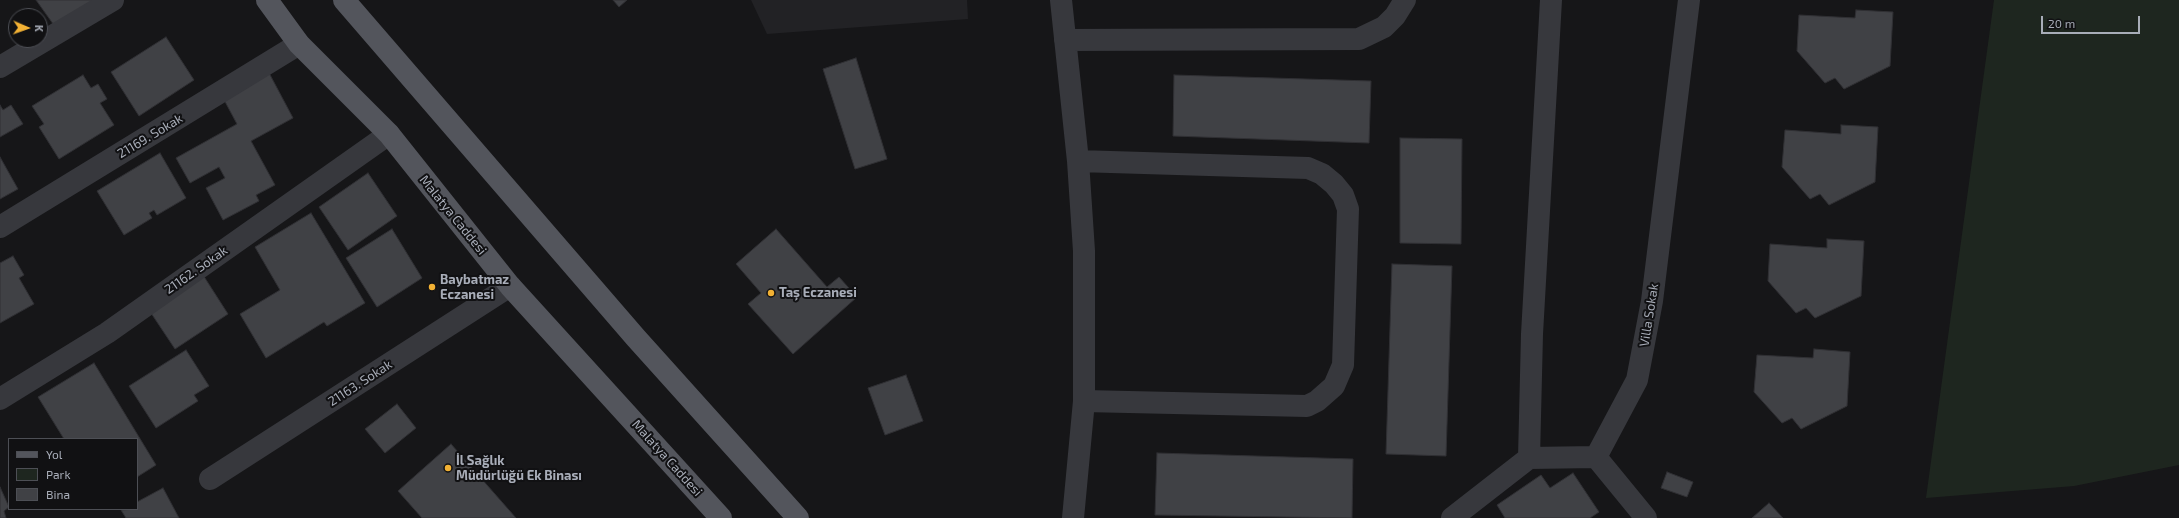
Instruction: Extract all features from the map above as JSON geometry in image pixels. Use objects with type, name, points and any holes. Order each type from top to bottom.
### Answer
[{"type":"main road","name":"Malatya Caddesi","points":[[267,0],[299,44],[388,134],[510,286],[721,518]]},
{"type":"main road","points":[[344,0],[636,338],[798,518]]},
{"type":"street","points":[[0,67],[113,0]]},
{"type":"street","points":[[1061,0],[1078,161],[1084,251],[1084,401],[1073,518]]},
{"type":"street","points":[[1065,40],[1359,39],[1384,27],[1395,16],[1405,0]]},
{"type":"street","points":[[1530,458],[1532,334],[1552,0]]},
{"type":"street","name":"Villa Sokak","points":[[1596,457],[1637,380],[1652,301],[1689,0]]},
{"type":"street","name":"21169. Sokak","points":[[0,228],[299,44]]},
{"type":"street","name":"21162. Sokak","points":[[0,399],[107,333],[388,134]]},
{"type":"street","points":[[1078,161],[1308,168],[1322,174],[1334,184],[1343,196],[1348,209],[1343,365],[1334,386],[1317,402],[1307,406],[1084,401]]},
{"type":"street","name":"21163. Sokak","points":[[210,479],[510,286]]},
{"type":"street","points":[[1452,518],[1530,458],[1596,457],[1646,518]]},
{"type":"shaded area","points":[[751,0],[967,0],[968,19],[767,34]]},
{"type":"green space","points":[[1994,0],[2179,0],[2179,465],[2074,486],[1926,498]]},
{"type":"building","points":[[36,0],[94,0],[56,28],[48,17],[48,8],[42,8]]},
{"type":"building","points":[[613,0],[627,0],[619,7]]},
{"type":"building","points":[[1856,10],[1893,12],[1890,66],[1844,89],[1835,78],[1825,83],[1797,51],[1799,15],[1855,18]]},
{"type":"building","points":[[166,37],[194,80],[139,116],[111,72]]},
{"type":"building","points":[[856,58],[887,159],[855,169],[823,69]]},
{"type":"building","points":[[268,71],[293,118],[251,141],[275,185],[256,195],[259,201],[223,220],[206,188],[225,178],[219,167],[190,183],[176,158],[237,124],[222,96]]},
{"type":"building","points":[[83,75],[91,88],[98,84],[107,99],[100,103],[114,125],[59,159],[39,127],[44,124],[32,106]]},
{"type":"building","points":[[1174,75],[1371,81],[1369,143],[1173,136]]},
{"type":"building","points":[[0,105],[3,110],[11,105],[23,124],[0,137]]},
{"type":"building","points":[[1841,125],[1878,127],[1875,182],[1829,205],[1820,194],[1810,199],[1782,167],[1785,130],[1841,134]]},
{"type":"building","points":[[1400,138],[1462,139],[1461,244],[1400,243]]},
{"type":"building","points":[[160,153],[186,198],[157,215],[154,210],[149,213],[152,218],[124,235],[97,191]]},
{"type":"building","points":[[0,157],[18,189],[0,199]]},
{"type":"building","points":[[368,173],[397,216],[348,250],[319,207]]},
{"type":"building","points":[[311,213],[365,303],[327,326],[324,322],[266,358],[240,314],[280,290],[255,247]]},
{"type":"building","points":[[392,229],[422,278],[377,307],[346,258]]},
{"type":"building","points":[[776,229],[827,287],[839,277],[857,297],[793,354],[748,304],[761,293],[736,264]]},
{"type":"building","points":[[1827,239],[1864,241],[1861,296],[1815,318],[1806,308],[1796,313],[1768,281],[1770,244],[1827,248]]},
{"type":"building","points":[[13,256],[24,275],[19,278],[34,304],[0,323],[0,263]]},
{"type":"building","points":[[1392,264],[1452,266],[1446,456],[1386,454]]},
{"type":"building","points":[[203,275],[228,314],[175,349],[149,310]]},
{"type":"building","points":[[1814,349],[1850,352],[1847,406],[1801,429],[1792,418],[1782,423],[1754,392],[1757,355],[1813,358]]},
{"type":"building","points":[[186,350],[209,386],[194,395],[198,401],[156,428],[129,386]]},
{"type":"building","points":[[94,363],[156,465],[138,476],[138,438],[63,438],[38,397]]},
{"type":"building","points":[[906,375],[923,421],[885,435],[868,388]]},
{"type":"building","points":[[397,404],[416,428],[385,453],[365,429]]},
{"type":"building","name":"İl Sağlık Müdürlüğü Ek Binası","points":[[451,444],[516,518],[422,518],[398,491]]},
{"type":"building","points":[[1157,453],[1353,459],[1352,518],[1155,515]]},
{"type":"building","points":[[1667,472],[1693,482],[1687,497],[1661,488]]},
{"type":"building","points":[[1573,473],[1599,512],[1590,518],[1505,518],[1497,505],[1541,475],[1550,488]]},
{"type":"building","points":[[0,487],[8,508],[4,511],[6,518],[0,518]]},
{"type":"building","points":[[163,488],[179,518],[126,518],[121,510],[138,510],[138,501]]},
{"type":"building","points":[[1769,503],[1783,518],[1752,518]]},
{"type":"place","name":"Baybatmaz Eczanesi","points":[[432,287]]},
{"type":"place","name":"Taş Eczanesi","points":[[771,293]]},
{"type":"place","name":"İl Sağlık Müdürlüğü Ek Binası","points":[[448,468]]}]
